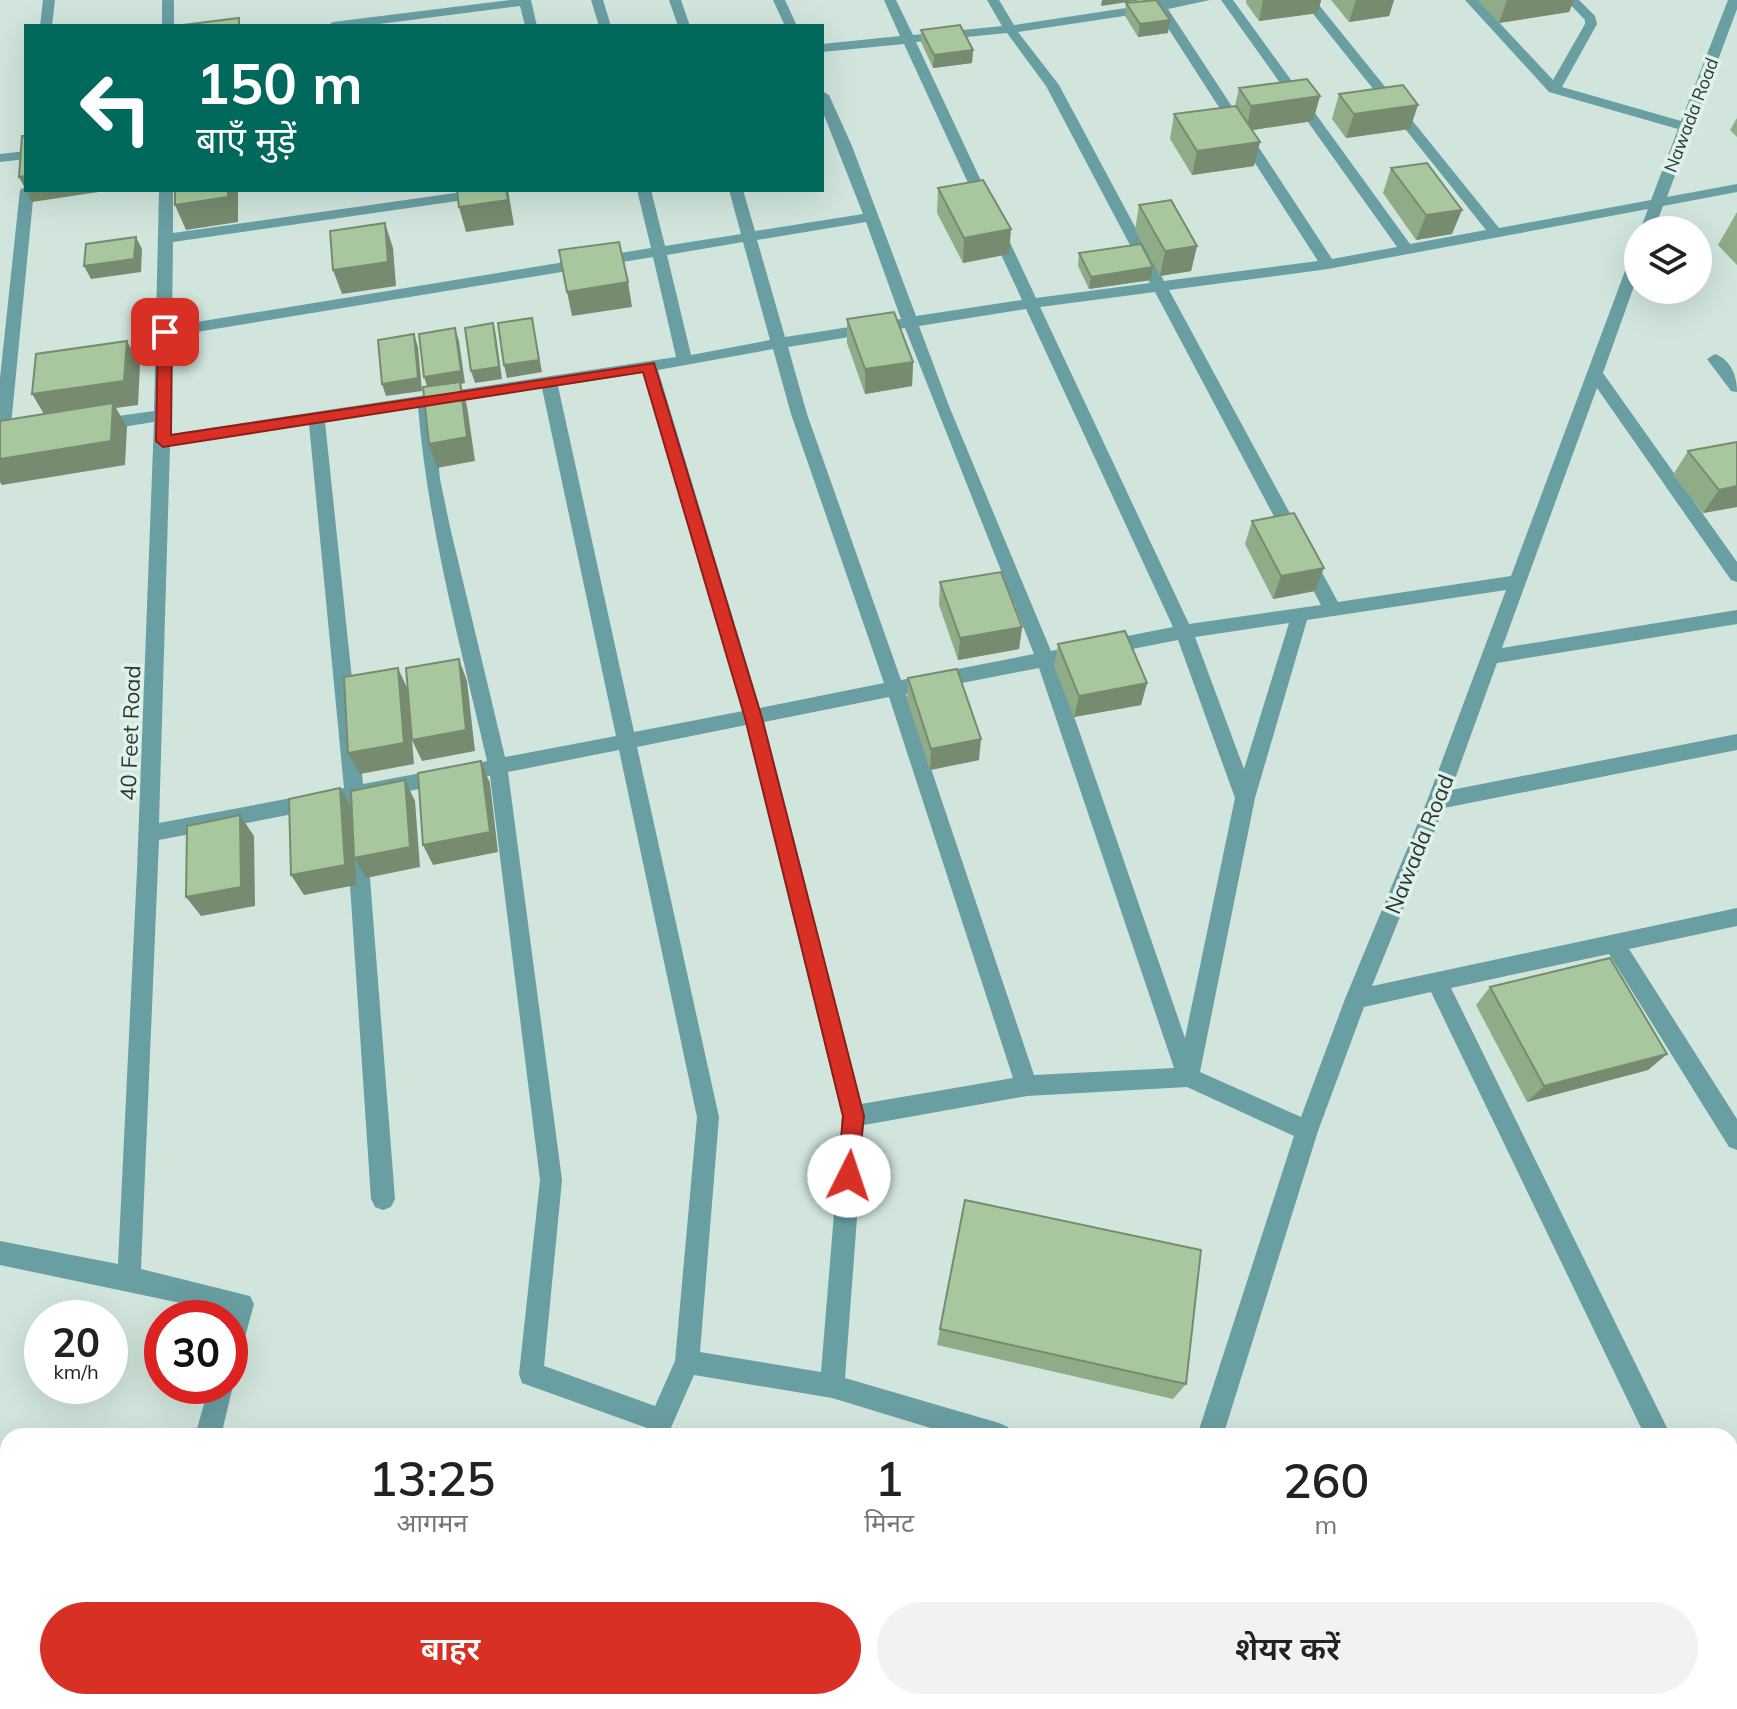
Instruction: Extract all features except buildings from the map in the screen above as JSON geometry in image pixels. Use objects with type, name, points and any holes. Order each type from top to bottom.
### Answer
[{"type":"street","points":[[46,24],[49,0]]},
{"type":"street","points":[[168,0],[168,24]]},
{"type":"street","points":[[597,0],[604,24]]},
{"type":"street","points":[[675,0],[683,24]]},
{"type":"street","points":[[779,0],[790,24]]},
{"type":"street","points":[[890,0],[1184,632],[1245,798]]},
{"type":"street","points":[[993,0],[1010,29],[1052,85],[1333,610]]},
{"type":"street","points":[[824,48],[1010,29],[1158,3],[1204,0]]},
{"type":"street","points":[[1227,0],[1406,249]]},
{"type":"street","points":[[1308,0],[1495,232]]},
{"type":"street","points":[[1471,0],[1554,89],[1686,127]]},
{"type":"street","points":[[1554,89],[1591,24],[1591,19],[1572,0]]},
{"type":"street","name":"Nawada Road","points":[[1652,216],[1686,127],[1731,26],[1734,0]]},
{"type":"street","points":[[348,24],[525,1],[531,24]]},
{"type":"street","points":[[1158,3],[1328,264]]},
{"type":"street","points":[[824,100],[941,406],[1045,658],[1188,1077]]},
{"type":"street","points":[[0,158],[24,155]]},
{"type":"street","points":[[163,441],[685,361],[1032,303],[1328,264],[1737,188]]},
{"type":"street","points":[[4,442],[27,192]]},
{"type":"street","name":"40 Feet Road","points":[[129,1278],[151,833],[164,415],[166,192]]},
{"type":"street","points":[[166,238],[492,192]]},
{"type":"street","points":[[644,192],[685,361]]},
{"type":"street","points":[[737,192],[799,414],[896,691],[1027,1086]]},
{"type":"street","points":[[165,332],[751,239],[871,217]]},
{"type":"street","name":"Nawada Road","points":[[1213,1428],[1307,1131],[1356,999],[1437,801],[1624,292]]},
{"type":"street","points":[[1715,359],[1737,387]]},
{"type":"street","points":[[649,366],[754,718],[853,1116],[832,1386]]},
{"type":"street","points":[[1594,372],[1737,575]]},
{"type":"street","points":[[425,401],[432,479],[441,527],[498,766],[551,1180],[531,1374],[661,1421],[687,1362],[708,1117],[549,382]]},
{"type":"street","points":[[76,428],[164,415]]},
{"type":"street","points":[[317,418],[354,794],[383,1199]]},
{"type":"street","points":[[151,833],[896,691],[1045,658],[1184,632],[1517,582]]},
{"type":"street","points":[[1188,1077],[1245,798],[1300,615]]},
{"type":"street","points":[[1490,657],[1737,617]]},
{"type":"street","points":[[1437,801],[1737,742]]},
{"type":"street","points":[[1356,999],[1737,917]]},
{"type":"street","points":[[1614,944],[1737,1139]]},
{"type":"street","points":[[1437,982],[1654,1428]]},
{"type":"street","points":[[853,1116],[1027,1086],[1188,1077],[1307,1131]]},
{"type":"street","points":[[0,1253],[225,1300]]},
{"type":"street","points":[[687,1362],[832,1386],[972,1428]]},
{"type":"street","points":[[210,1428],[216,1404]]},
{"type":"route","points":[[165,332],[163,441],[649,366],[754,718],[853,1116],[849,1176]]}]
